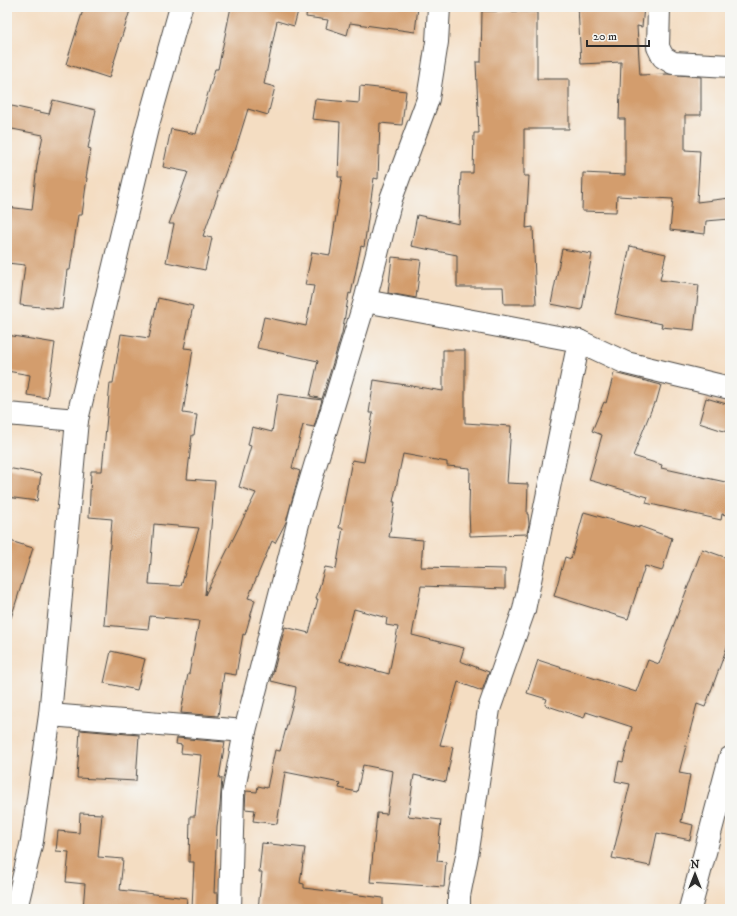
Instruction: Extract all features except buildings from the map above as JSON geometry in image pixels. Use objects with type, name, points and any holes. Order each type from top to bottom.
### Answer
[{"type":"street","points":[[16,909],[32,841],[50,715],[77,420],[147,128],[181,7]]},
{"type":"street","points":[[230,909],[233,794],[245,731],[301,512],[364,301],[391,198],[428,99],[437,42],[439,7]]},
{"type":"street","points":[[659,7],[658,47],[664,57],[673,62],[730,66]]},
{"type":"street","points":[[364,301],[579,341],[626,363],[730,388]]},
{"type":"street","points":[[459,909],[459,896],[468,850],[489,709],[524,610],[579,341]]},
{"type":"street","points":[[7,414],[77,420]]},
{"type":"street","points":[[50,715],[245,731]]},
{"type":"street","points":[[690,909],[730,758]]}]
